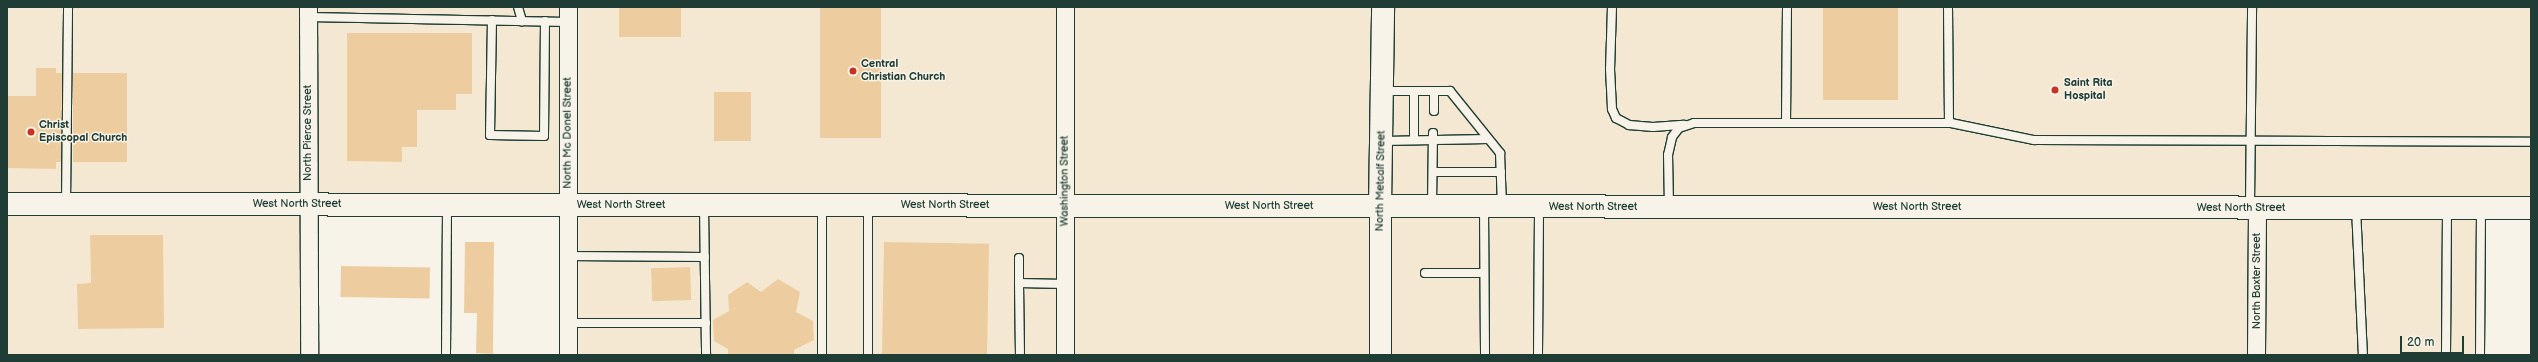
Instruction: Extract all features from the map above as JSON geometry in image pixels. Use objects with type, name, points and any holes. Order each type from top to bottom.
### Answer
[{"type":"main road","name":"North Metcalf Street","points":[[1380,206],[1383,7]]},
{"type":"main road","name":"West North Street","points":[[7,204],[2531,208]]},
{"type":"street","name":"Washington Street","points":[[1065,7],[1065,355]]},
{"type":"street","name":"North Pierce Street","points":[[308,12],[309,355]]},
{"type":"street","name":"North Mc Donel Street","points":[[568,14],[568,355]]},
{"type":"street","name":"North Metcalf Street","points":[[1380,206],[1380,355]]},
{"type":"street","name":"North Baxter Street","points":[[2253,208],[2256,355]]},
{"type":"lane","points":[[66,204],[68,7]]},
{"type":"lane","points":[[518,7],[522,21]]},
{"type":"lane","points":[[1612,7],[1612,108],[1616,118],[1629,125],[1653,127],[1694,124],[1786,122],[1950,124],[2034,140],[2531,142]]},
{"type":"lane","points":[[1786,122],[1787,7]]},
{"type":"lane","points":[[1948,7],[1950,124]]},
{"type":"lane","points":[[2252,7],[2250,140],[2253,208]]},
{"type":"lane","points":[[308,12],[522,21],[545,21],[568,14]]},
{"type":"lane","points":[[492,20],[490,135],[544,136],[545,21]]},
{"type":"lane","points":[[1381,91],[1450,91],[1500,153],[1501,172],[1493,206],[1484,273],[1485,355]]},
{"type":"lane","points":[[1414,91],[1414,140]]},
{"type":"lane","points":[[1434,91],[1434,111]]},
{"type":"lane","points":[[1669,207],[1668,155],[1672,137],[1679,128],[1694,124]]},
{"type":"lane","points":[[1381,141],[1414,140],[1433,137],[1488,139]]},
{"type":"lane","points":[[1432,206],[1433,137]]},
{"type":"lane","points":[[1433,172],[1501,172]]},
{"type":"lane","points":[[446,355],[447,204]]},
{"type":"lane","points":[[704,205],[706,355]]},
{"type":"lane","points":[[822,205],[822,355]]},
{"type":"lane","points":[[868,205],[868,355]]},
{"type":"lane","points":[[1538,355],[1539,206]]},
{"type":"lane","points":[[2356,208],[2363,355]]},
{"type":"lane","points":[[2446,355],[2447,208]]},
{"type":"lane","points":[[2480,355],[2481,208]]},
{"type":"lane","points":[[568,256],[705,257]]},
{"type":"lane","points":[[1019,258],[1020,355]]},
{"type":"lane","points":[[1425,273],[1484,273]]},
{"type":"lane","points":[[1020,283],[1065,284]]},
{"type":"lane","points":[[568,323],[706,323]]},
{"type":"shaded area","points":[[7,7],[2531,7],[2531,209],[2481,208],[2480,355],[568,355],[568,205],[309,204],[309,355],[7,355]]},
{"type":"building","points":[[619,7],[681,7],[681,37],[619,37]]},
{"type":"building","name":"Central Christian Church","points":[[820,7],[881,7],[881,138],[820,138]]},
{"type":"building","points":[[1823,7],[1898,7],[1898,100],[1823,100]]},
{"type":"building","points":[[347,33],[472,33],[472,94],[456,94],[456,110],[417,110],[417,147],[402,147],[402,162],[347,161]]},
{"type":"building","name":"Christ Episcopal Church","points":[[36,68],[56,68],[56,73],[62,73],[61,162],[56,162],[56,169],[7,168],[7,96],[36,96]]},
{"type":"building","points":[[73,73],[127,73],[127,162],[73,162]]},
{"type":"building","points":[[714,92],[751,92],[751,141],[714,141]]},
{"type":"building","points":[[90,235],[163,235],[164,328],[78,329],[77,284],[91,283]]},
{"type":"building","points":[[465,242],[494,242],[493,354],[476,353],[477,313],[464,313]]},
{"type":"building","points":[[884,242],[989,244],[987,355],[882,355]]},
{"type":"building","points":[[341,266],[430,268],[429,299],[340,297]]},
{"type":"building","points":[[690,267],[691,300],[652,301],[651,268]]},
{"type":"building","points":[[778,279],[800,292],[796,312],[813,321],[814,340],[794,350],[794,355],[728,355],[728,349],[714,341],[713,320],[729,311],[728,295],[747,282],[761,292]]},
{"type":"place","name":"Central Christian Church","points":[[853,71]]},
{"type":"place","name":"Saint Rita Hospital","points":[[2055,90]]},
{"type":"place","name":"Christ Episcopal Church","points":[[31,132]]}]
